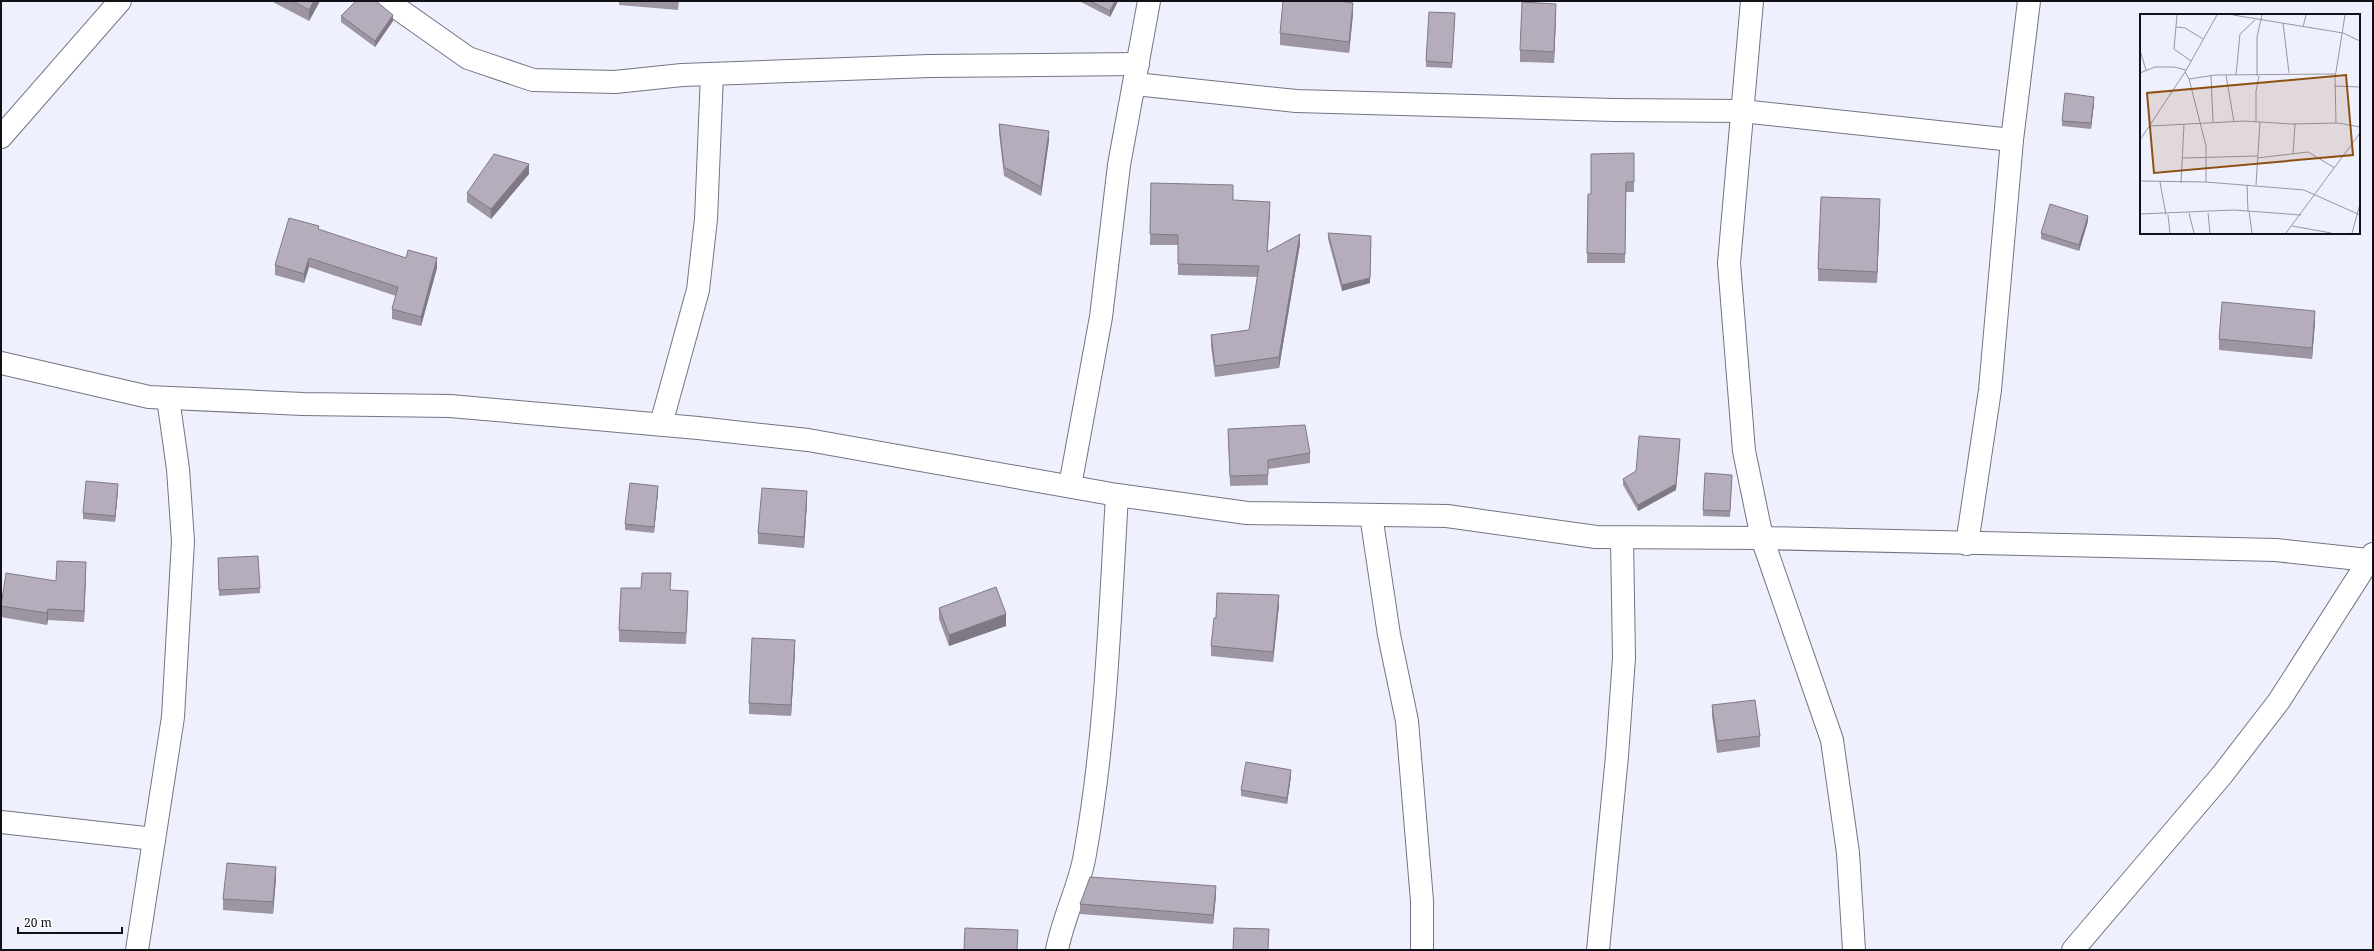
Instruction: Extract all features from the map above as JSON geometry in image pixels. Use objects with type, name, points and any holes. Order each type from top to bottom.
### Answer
[{"type":"street","points":[[1,137],[120,1]]},
{"type":"street","points":[[387,1],[468,58],[532,80],[615,82],[712,74],[929,66],[1136,74],[1296,101],[1614,110],[1742,111],[2012,140]]},
{"type":"street","points":[[1070,486],[1101,317],[1119,165],[1149,1]]},
{"type":"street","points":[[1752,1],[1729,263],[1744,451],[1762,538],[1832,740],[1848,853],[1854,950]]},
{"type":"street","points":[[1967,544],[1990,390],[2012,140],[2028,1]]},
{"type":"street","points":[[661,424],[698,290],[706,219],[712,74]]},
{"type":"street","points":[[1,363],[150,397],[303,404],[450,406],[661,424],[808,440],[1117,495],[1247,513],[1447,516],[1596,537],[1762,538],[1967,544],[2276,550],[2370,557],[2279,701],[2222,775],[2073,950]]},
{"type":"street","points":[[137,950],[173,717],[184,541],[178,469],[168,398]]},
{"type":"street","points":[[1057,950],[1061,929],[1085,856],[1098,764],[1117,495]]},
{"type":"street","points":[[1371,515],[1389,635],[1407,721],[1422,901],[1422,950]]},
{"type":"street","points":[[1598,950],[1617,756],[1624,658],[1622,538]]},
{"type":"street","points":[[1,822],[154,839]]},
{"type":"building","points":[[293,1],[314,1],[309,10]]},
{"type":"building","points":[[356,1],[376,1],[393,15],[375,41],[341,16]]},
{"type":"building","points":[[1090,1],[1115,1],[1110,11]]},
{"type":"building","points":[[1283,1],[1339,1],[1353,3],[1349,42],[1280,33]]},
{"type":"building","points":[[1522,2],[1556,4],[1554,52],[1520,50]]},
{"type":"building","points":[[1429,12],[1455,13],[1452,63],[1426,61]]},
{"type":"building","points":[[2065,93],[2094,97],[2091,123],[2062,121]]},
{"type":"building","points":[[999,124],[1049,131],[1041,187],[1004,167]]},
{"type":"building","points":[[1634,153],[1634,182],[1626,182],[1625,254],[1587,253],[1588,194],[1591,194],[1591,154]]},
{"type":"building","points":[[494,154],[529,164],[491,209],[467,193]]},
{"type":"building","points":[[1151,183],[1233,185],[1233,200],[1270,202],[1267,252],[1300,234],[1279,357],[1215,366],[1211,335],[1249,330],[1259,266],[1178,264],[1178,235],[1150,234]]},
{"type":"building","points":[[1821,197],[1880,199],[1877,272],[1818,269]]},
{"type":"building","points":[[2050,204],[2088,216],[2079,245],[2041,233]]},
{"type":"building","points":[[289,218],[319,226],[318,229],[406,258],[408,250],[437,258],[421,317],[392,309],[398,287],[309,258],[304,274],[275,265]]},
{"type":"building","points":[[1328,233],[1371,236],[1370,278],[1342,285]]},
{"type":"building","points":[[2222,302],[2315,311],[2312,348],[2219,339]]},
{"type":"building","points":[[1305,425],[1310,453],[1268,460],[1268,475],[1230,476],[1228,429]]},
{"type":"building","points":[[1639,436],[1680,439],[1676,484],[1638,505],[1623,479],[1636,471]]},
{"type":"building","points":[[1705,473],[1732,475],[1730,511],[1703,510]]},
{"type":"building","points":[[86,481],[118,484],[115,516],[83,513]]},
{"type":"building","points":[[630,483],[658,486],[654,527],[625,524]]},
{"type":"building","points":[[762,488],[807,491],[804,537],[758,533]]},
{"type":"building","points":[[258,556],[260,588],[219,590],[218,558]]},
{"type":"building","points":[[57,561],[86,562],[84,611],[48,609],[47,613],[1,606],[6,573],[56,581]]},
{"type":"building","points":[[642,573],[671,573],[670,590],[688,591],[686,633],[619,630],[621,588],[641,588]]},
{"type":"building","points":[[996,587],[1006,614],[949,635],[939,608]]},
{"type":"building","points":[[1217,593],[1279,595],[1273,652],[1211,646],[1214,618],[1216,618]]},
{"type":"building","points":[[752,638],[795,640],[791,705],[749,703]]},
{"type":"building","points":[[1755,700],[1760,736],[1717,741],[1712,705]]},
{"type":"building","points":[[1246,762],[1291,770],[1287,798],[1241,790]]},
{"type":"building","points":[[227,863],[276,867],[273,902],[223,899]]},
{"type":"building","points":[[1090,877],[1216,886],[1213,915],[1080,904]]},
{"type":"building","points":[[965,928],[1018,930],[1017,950],[964,950]]},
{"type":"building","points":[[1234,928],[1269,929],[1268,950],[1233,950]]}]
